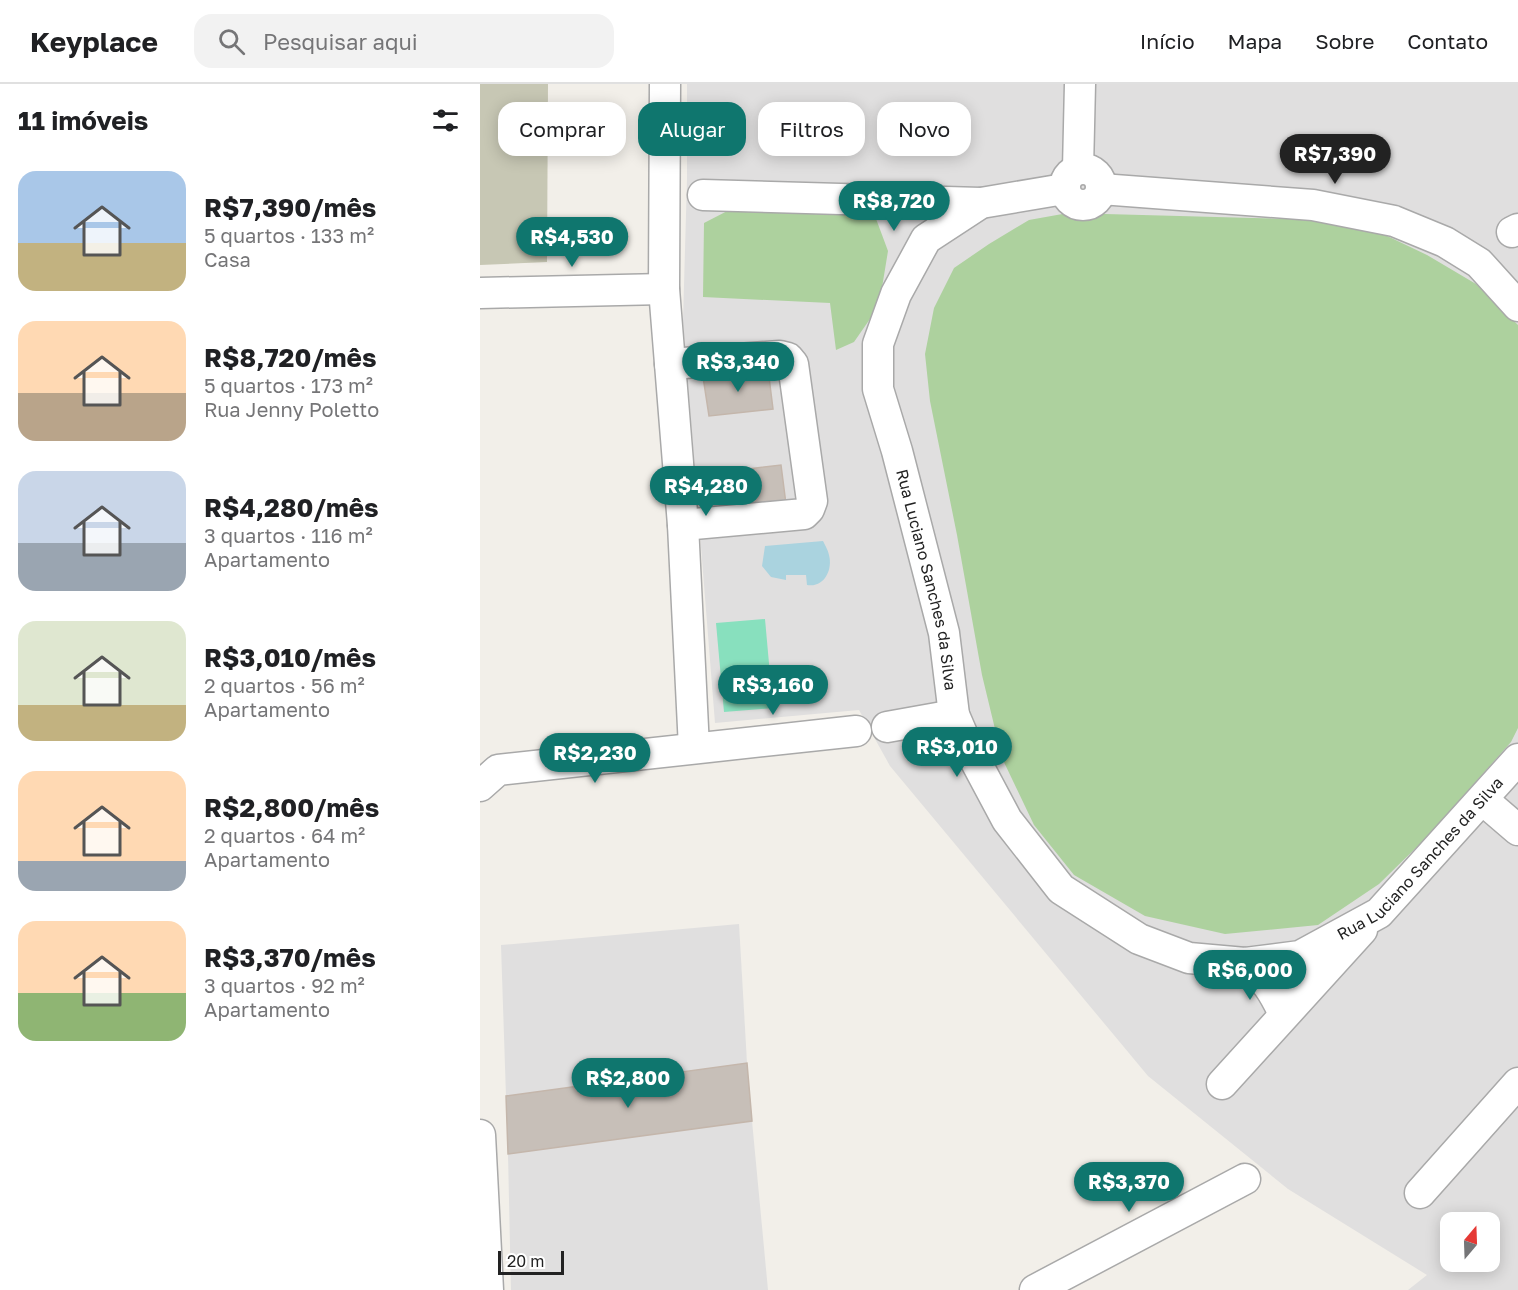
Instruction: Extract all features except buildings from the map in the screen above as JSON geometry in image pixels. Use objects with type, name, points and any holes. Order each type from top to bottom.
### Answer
[{"type":"street","points":[[665,84],[664,289],[683,525],[694,748]]},
{"type":"street","points":[[1080,84],[1068,198],[1080,206],[1094,202],[1101,189],[1313,205],[1394,221],[1444,242],[1479,263],[1518,306]]},
{"type":"street","name":"Rua Luciano Sanches da Silva","points":[[1071,179],[981,203],[926,239],[896,294],[878,344],[878,389],[897,451],[944,633],[954,715],[967,745],[1007,820],[1061,889],[1139,939],[1189,958],[1245,963],[1300,956],[1379,913],[1518,759]]},
{"type":"street","points":[[703,195],[981,203]]},
{"type":"street","points":[[905,202],[926,239]]},
{"type":"street","points":[[480,293],[664,289]]},
{"type":"street","points":[[670,364],[780,356],[788,358],[793,364],[812,501],[804,514],[683,525]]},
{"type":"street","points":[[887,727],[954,715]]},
{"type":"street","points":[[480,786],[498,771],[856,731]]},
{"type":"street","points":[[1483,800],[1518,830]]},
{"type":"street","points":[[1222,1084],[1379,913]]},
{"type":"street","points":[[1245,963],[1261,975],[1272,989],[1284,1014]]},
{"type":"street","points":[[1420,1193],[1518,1083]]},
{"type":"street","points":[[480,1136],[488,1290]]},
{"type":"street","points":[[1035,1290],[1245,1179]]},
{"type":"shaded area","points":[[480,84],[548,84],[548,102],[498,102],[498,156],[548,156],[547,262],[480,265]]},
{"type":"shaded area","points":[[687,84],[1518,84],[1518,1290],[1408,1290],[1427,1275],[1288,1189],[1148,1076],[890,766],[859,710],[715,723],[683,321],[687,156],[746,156],[746,102],[687,102]]},
{"type":"shaded area","points":[[739,924],[747,1063],[506,1096],[501,945]]},
{"type":"shaded area","points":[[752,1121],[768,1290],[511,1290],[508,1154]]},
{"type":"green space","points":[[842,200],[875,216],[888,251],[879,306],[854,342],[836,350],[830,303],[703,297],[704,223],[737,206]]},
{"type":"green space","points":[[1068,213],[1331,220],[1383,234],[1427,255],[1476,284],[1518,325],[1518,728],[1511,742],[1427,837],[1379,884],[1318,925],[1225,934],[1145,916],[1074,875],[1034,825],[1002,758],[982,675],[930,401],[925,354],[934,308],[954,268],[1029,220]]},
{"type":"green space","points":[[765,619],[773,708],[724,712],[716,623]]},
{"type":"water","points":[[823,541],[829,553],[830,566],[826,577],[818,584],[807,585],[806,575],[786,575],[786,580],[771,577],[762,566],[765,546]]}]
